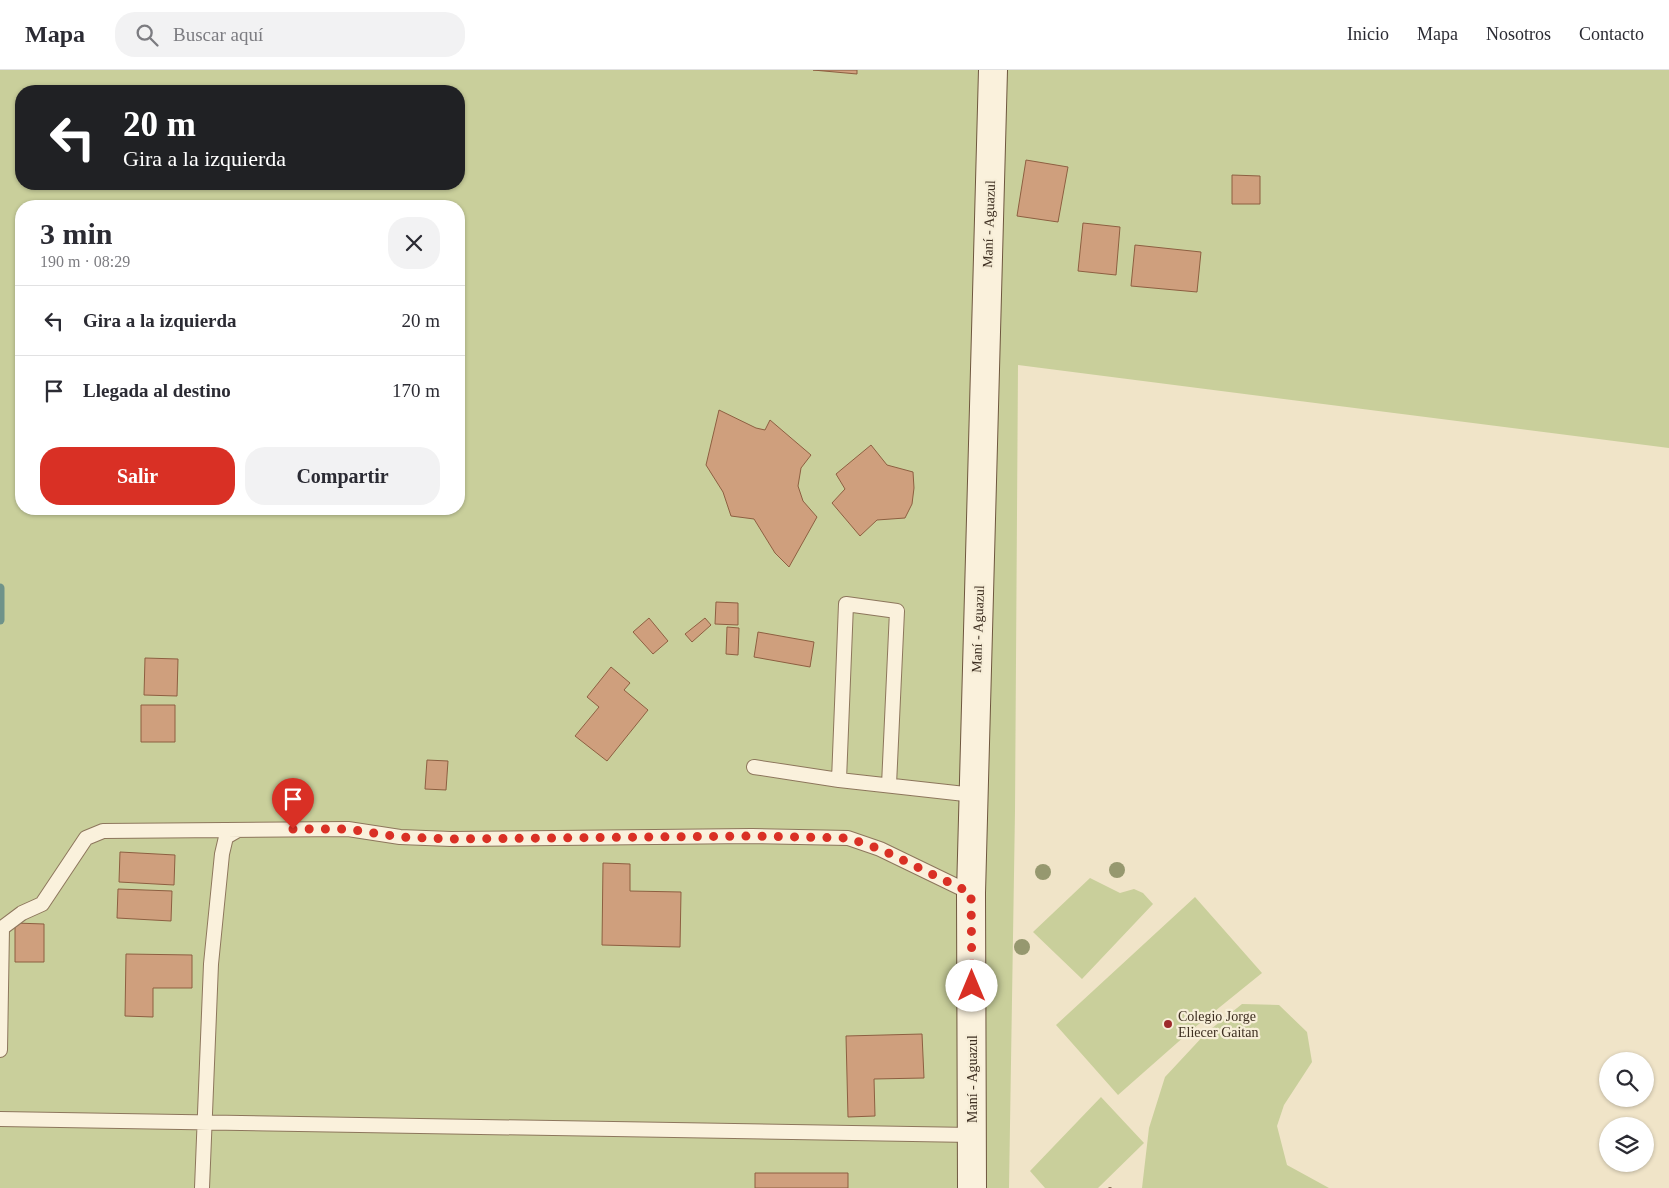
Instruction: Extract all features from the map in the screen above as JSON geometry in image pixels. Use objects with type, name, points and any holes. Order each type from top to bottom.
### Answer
[{"type":"street","name":"Maní - Aguazul","points":[[972,1188],[971,893],[993,70]]},
{"type":"lane","points":[[839,780],[846,604],[898,611],[889,785]]},
{"type":"lane","points":[[754,767],[839,780],[974,795]]},
{"type":"lane","points":[[0,1050],[2,928],[22,913],[42,904],[86,838],[103,831],[348,829],[400,837],[451,839],[752,836],[848,838],[880,849],[971,893]]},
{"type":"lane","points":[[202,1188],[212,964],[222,854],[226,837],[238,830]]},
{"type":"lane","points":[[0,1119],[972,1135]]},
{"type":"green space","points":[[0,70],[1669,70],[1669,448],[1018,365],[1015,811],[1009,1188],[0,1188]]},
{"type":"green space","points":[[1090,878],[1120,893],[1134,889],[1143,893],[1153,904],[1082,979],[1033,932]]},
{"type":"green space","points":[[1195,897],[1262,973],[1194,1028],[1118,1095],[1056,1025]]},
{"type":"green space","points":[[1242,1004],[1279,1005],[1307,1032],[1312,1062],[1284,1105],[1277,1126],[1287,1165],[1329,1188],[1142,1188],[1149,1128],[1165,1077],[1206,1033]]},
{"type":"green space","points":[[1101,1097],[1144,1143],[1098,1188],[1045,1188],[1030,1171]]},
{"type":"building","points":[[813,70],[857,70],[857,74]]},
{"type":"building","points":[[1026,160],[1068,167],[1058,222],[1017,216]]},
{"type":"building","points":[[1232,175],[1260,176],[1260,204],[1232,204]]},
{"type":"building","points":[[1083,223],[1120,227],[1116,275],[1078,271]]},
{"type":"building","points":[[1135,245],[1201,252],[1197,292],[1131,286]]},
{"type":"building","points":[[719,410],[756,428],[765,430],[770,420],[811,455],[801,468],[798,486],[803,501],[817,517],[789,567],[775,553],[754,519],[731,516],[723,492],[706,465]]},
{"type":"building","points":[[871,445],[887,465],[913,472],[914,488],[912,504],[905,518],[877,520],[860,536],[832,503],[845,489],[836,474]]},
{"type":"building","points":[[716,602],[738,603],[738,625],[715,624]]},
{"type":"building","points":[[649,618],[668,641],[653,654],[633,632]]},
{"type":"building","points":[[705,618],[711,625],[692,642],[685,634]]},
{"type":"building","points":[[727,627],[739,628],[738,655],[726,654]]},
{"type":"building","points":[[758,632],[814,642],[810,667],[754,657]]},
{"type":"building","points":[[145,658],[178,659],[177,696],[144,695]]},
{"type":"building","points":[[611,667],[630,683],[624,690],[648,710],[607,761],[575,736],[599,707],[587,697]]},
{"type":"building","points":[[141,705],[175,705],[175,742],[141,742]]},
{"type":"building","points":[[427,760],[448,761],[446,790],[425,789]]},
{"type":"building","points":[[120,852],[175,855],[174,885],[119,882]]},
{"type":"building","points":[[603,863],[630,864],[630,891],[681,892],[680,947],[602,945]]},
{"type":"building","points":[[118,889],[172,891],[171,921],[117,918]]},
{"type":"building","points":[[15,923],[44,924],[44,962],[15,962]]},
{"type":"building","points":[[126,954],[192,955],[192,988],[153,988],[153,1017],[125,1016]]},
{"type":"building","points":[[922,1034],[924,1078],[874,1079],[875,1116],[848,1117],[846,1036]]},
{"type":"building","points":[[755,1173],[848,1173],[848,1188],[755,1188]]},
{"type":"waterway","points":[[0,588],[0,620]]},
{"type":"place","name":"Colegio Jorge Eliecer Gaitan","points":[[1168,1024]]},
{"type":"route","points":[[293,829],[348,829],[400,837],[451,839],[752,836],[848,838],[880,849],[971,893],[972,986]]}]
